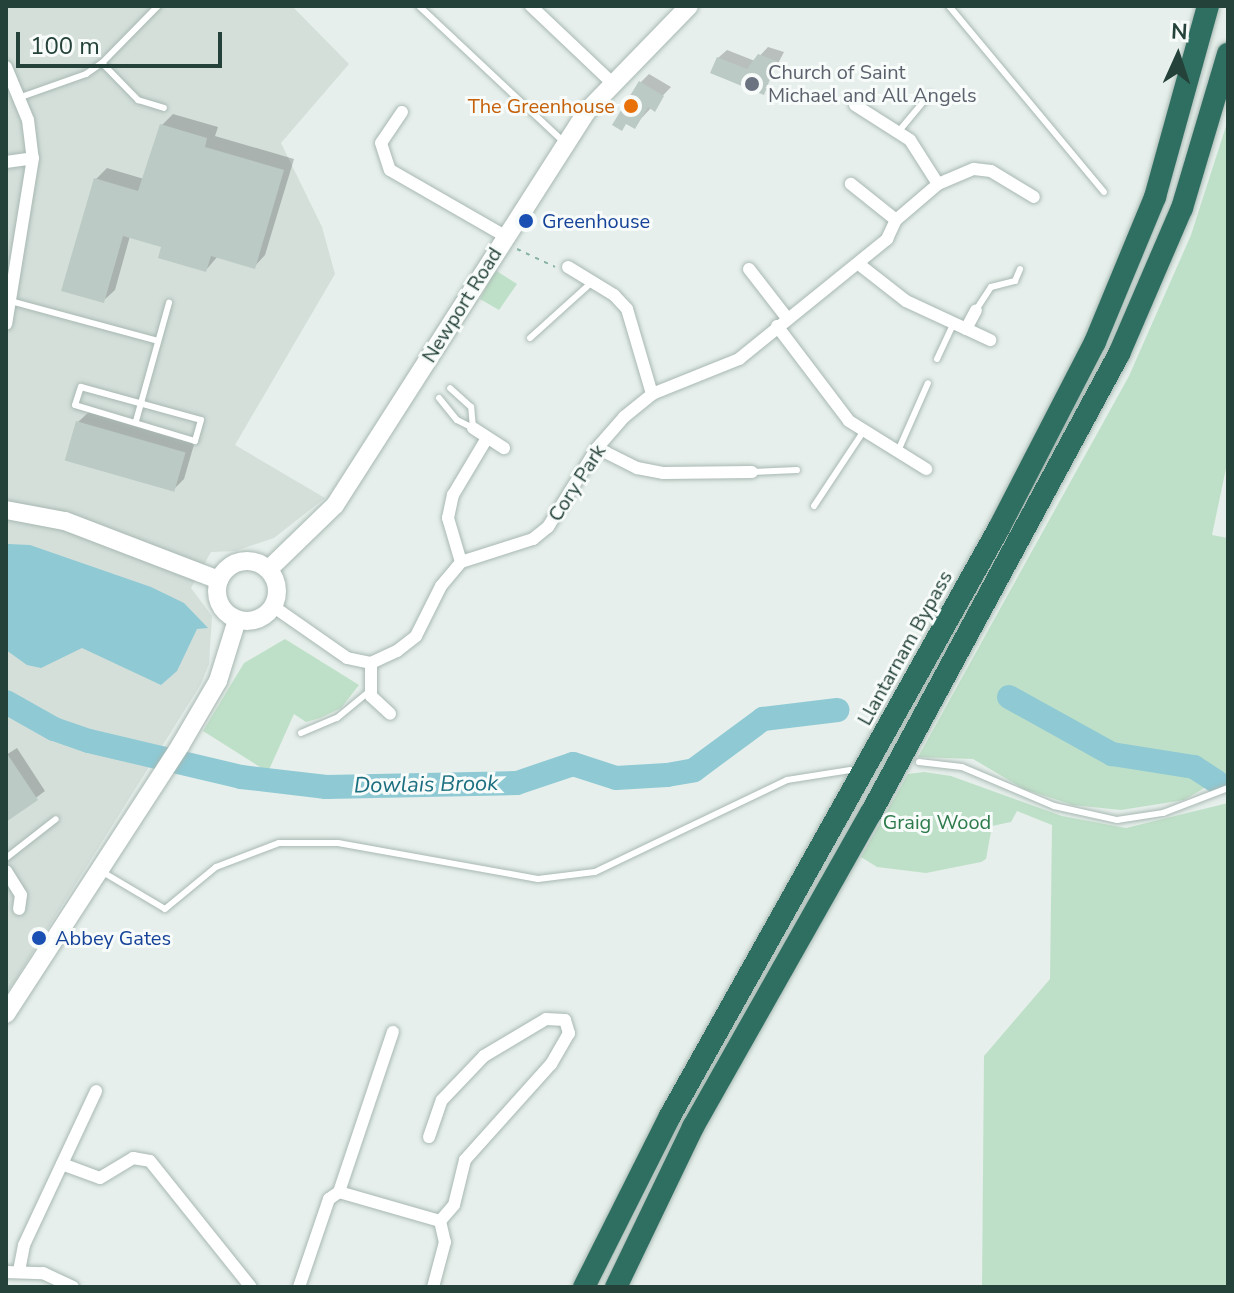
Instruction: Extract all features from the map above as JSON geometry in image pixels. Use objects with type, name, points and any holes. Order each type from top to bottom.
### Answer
[{"type":"highway","name":"Llantarnam Bypass","points":[[584,1287],[685,1089],[1058,418],[1155,197],[1208,6]]},
{"type":"highway","points":[[616,1287],[693,1127],[871,813],[1119,354],[1182,208],[1228,54]]},
{"type":"street","points":[[531,6],[611,82]]},
{"type":"street","name":"Newport Road","points":[[269,569],[335,505],[564,142],[611,82],[689,6]]},
{"type":"street","points":[[6,67],[21,97],[33,158],[6,324]]},
{"type":"street","points":[[855,105],[899,131],[938,184],[983,170],[1034,197]]},
{"type":"street","points":[[402,112],[381,143],[390,170],[504,238]]},
{"type":"street","points":[[6,162],[33,158]]},
{"type":"street","points":[[851,184],[896,220]]},
{"type":"street","name":"Cory Park","points":[[461,562],[533,539],[548,527],[597,448],[652,394],[715,372],[860,265],[887,239],[896,220],[938,184]]},
{"type":"street","points":[[860,265],[906,301],[990,340]]},
{"type":"street","points":[[568,267],[627,309],[652,394]]},
{"type":"street","points":[[749,269],[828,397],[863,432],[926,469]]},
{"type":"street","points":[[966,329],[976,310]]},
{"type":"street","points":[[473,428],[504,448]]},
{"type":"street","points":[[274,607],[347,658],[371,663],[386,659],[416,636],[441,586],[461,562],[448,518],[453,495],[487,438]]},
{"type":"street","points":[[597,448],[637,468],[663,473],[752,472]]},
{"type":"street","points":[[6,510],[65,521],[219,580]]},
{"type":"street","points":[[241,561],[269,569],[278,587],[274,607],[254,621],[237,620],[222,608],[219,580],[241,561]]},
{"type":"street","points":[[6,1014],[180,746],[218,681],[237,620]]},
{"type":"street","points":[[371,663],[371,690],[390,714]]},
{"type":"street","points":[[6,871],[21,895],[19,909]]},
{"type":"street","points":[[429,1137],[442,1100],[484,1056],[546,1019],[565,1020],[569,1033],[551,1064],[465,1160],[454,1205],[440,1221]]},
{"type":"street","points":[[299,1287],[329,1199],[339,1192],[393,1032]]},
{"type":"street","points":[[73,1287],[56,1277],[13,1272],[96,1091]]},
{"type":"street","points":[[62,1164],[100,1178],[133,1158],[150,1161],[251,1287]]},
{"type":"street","points":[[339,1192],[440,1221]]},
{"type":"street","points":[[433,1287],[445,1242],[440,1221]]},
{"type":"lane","points":[[21,97],[86,74],[102,63],[158,6]]},
{"type":"lane","points":[[419,6],[564,142]]},
{"type":"lane","points":[[949,6],[1104,192]]},
{"type":"lane","points":[[102,63],[123,89],[164,108]]},
{"type":"lane","points":[[899,131],[929,95]]},
{"type":"lane","points":[[976,310],[991,287],[1015,281],[1020,269]]},
{"type":"lane","points":[[530,338],[592,282]]},
{"type":"lane","points":[[10,301],[158,341]]},
{"type":"lane","points":[[136,421],[169,303]]},
{"type":"lane","points":[[937,359],[953,324]]},
{"type":"lane","points":[[897,454],[928,383]]},
{"type":"lane","points":[[81,387],[201,420],[195,441],[136,421],[75,405],[81,387]]},
{"type":"lane","points":[[450,388],[471,407],[473,428]]},
{"type":"lane","points":[[439,398],[457,420],[473,428]]},
{"type":"lane","points":[[814,506],[863,432]]},
{"type":"lane","points":[[752,472],[797,470]]},
{"type":"lane","points":[[301,733],[337,718],[371,690]]},
{"type":"lane","points":[[919,762],[962,767],[1054,806],[1117,820],[1163,813],[1228,788]]},
{"type":"lane","points":[[99,870],[165,909],[216,867],[279,843],[338,843],[538,879],[567,876],[595,872],[787,780],[850,770]]},
{"type":"lane","points":[[6,858],[56,819]]},
{"type":"path","points":[[504,238],[559,269],[568,267]]},
{"type":"shaded area","points":[[6,6],[292,6],[349,64],[281,143],[322,227],[335,274],[235,445],[325,498],[274,538],[235,551],[211,552],[191,588],[212,616],[209,664],[201,684],[6,995]]},
{"type":"green space","points":[[1228,120],[1228,459],[1212,535],[1228,538],[1228,774],[1184,800],[1121,810],[1073,805],[1024,789],[973,759],[918,757],[1129,376],[1191,235]]},
{"type":"green space","points":[[495,270],[517,284],[499,310],[480,299]]},
{"type":"green space","points":[[285,639],[359,685],[341,708],[320,718],[306,722],[294,714],[268,772],[203,731],[244,663]]},
{"type":"green space","name":"Graig Wood","points":[[924,772],[951,776],[1062,816],[1126,828],[1228,803],[1228,1287],[982,1287],[984,1056],[1050,979],[1052,825],[1017,811],[1011,822],[992,826],[986,859],[981,862],[926,873],[877,867],[861,857],[908,774]]},
{"type":"water","points":[[8,544],[30,545],[151,587],[184,603],[208,628],[197,629],[177,671],[161,685],[82,648],[41,668],[27,665],[6,650]]},
{"type":"building","name":"Church of Saint Michael and All Angels","points":[[758,54],[777,61],[764,95],[710,73],[717,57],[747,69]]},
{"type":"building","points":[[639,81],[664,96],[655,112],[648,107],[635,129],[626,124],[622,131],[612,125]]},
{"type":"building","points":[[160,124],[207,138],[205,147],[284,170],[255,269],[211,256],[206,272],[158,258],[161,247],[123,236],[104,303],[61,291],[94,178],[138,191]]},
{"type":"building","points":[[76,421],[186,452],[174,492],[65,460]]},
{"type":"building","points":[[6,752],[38,800],[6,822]]},
{"type":"waterway","name":"Dowlais Brook","points":[[1009,697],[1112,754],[1194,767],[1217,782]]},
{"type":"waterway","name":"Dowlais Brook","points":[[6,702],[54,729],[89,741],[241,777],[326,787],[517,783],[573,764],[616,778],[667,775],[694,770],[763,719],[837,710]]},
{"type":"place","name":"Church of Saint Michael and All Angels","points":[[752,84]]},
{"type":"place","name":"The Greenhouse","points":[[631,106]]},
{"type":"place","name":"Greenhouse","points":[[526,221]]},
{"type":"place","name":"Abbey Gates","points":[[39,938]]}]
